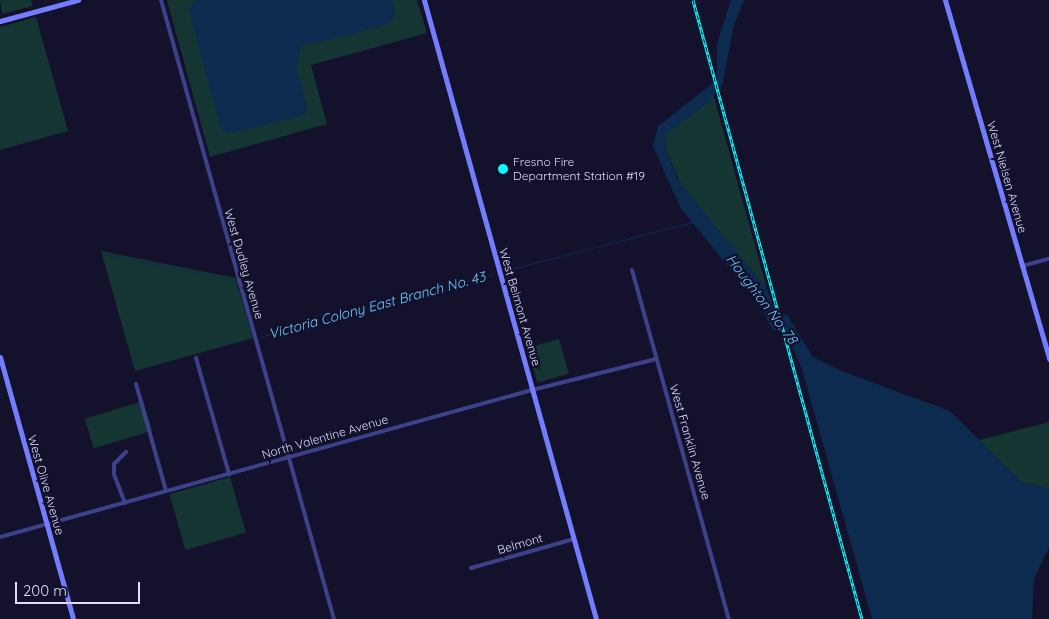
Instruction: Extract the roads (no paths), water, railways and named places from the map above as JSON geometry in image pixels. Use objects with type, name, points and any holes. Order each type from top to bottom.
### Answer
[{"type":"street","points":[[0,21],[78,0]]},
{"type":"street","name":"West Dudley Avenue","points":[[161,0],[334,619]]},
{"type":"street","name":"West Belmont Avenue","points":[[424,0],[596,619]]},
{"type":"street","name":"West Nielsen Avenue","points":[[945,0],[1049,359]]},
{"type":"street","points":[[1022,266],[1049,259]]},
{"type":"street","name":"West Franklin Avenue","points":[[632,270],[729,619]]},
{"type":"street","name":"West Olive Avenue","points":[[0,357],[73,619]]},
{"type":"street","points":[[196,358],[229,474]]},
{"type":"street","name":"North Valentine Avenue","points":[[0,537],[532,390],[656,359]]},
{"type":"street","points":[[136,384],[166,491]]},
{"type":"street","points":[[125,503],[114,464],[126,452]]},
{"type":"street","name":"Belmont","points":[[471,568],[574,539]]},
{"type":"water","points":[[197,0],[392,0],[395,13],[392,21],[377,28],[302,46],[296,66],[307,107],[305,115],[227,134],[221,129],[188,7]]},
{"type":"water","name":"Houghton No. 78","points":[[731,0],[744,0],[734,25],[722,86],[715,90],[714,97],[705,105],[665,135],[666,150],[678,180],[767,289],[776,314],[787,315],[813,357],[844,372],[950,411],[1022,482],[1049,489],[1049,547],[1034,579],[1032,619],[872,619],[802,369],[786,332],[773,330],[757,302],[680,207],[653,146],[658,126],[717,80],[717,43]]},
{"type":"waterway","name":"Victoria Colony East Branch No. 43","points":[[507,270],[692,222]]},
{"type":"waterway","name":"Victoria Colony East Branch No. 43","points":[[100,253],[235,280],[254,339]]},
{"type":"waterway","name":"Victoria Colony East Branch No. 43","points":[[260,337],[493,274]]},
{"type":"railway","points":[[693,0],[862,619]]},
{"type":"place","name":"Fresno Fire Department Station #19","points":[[503,169]]}]
